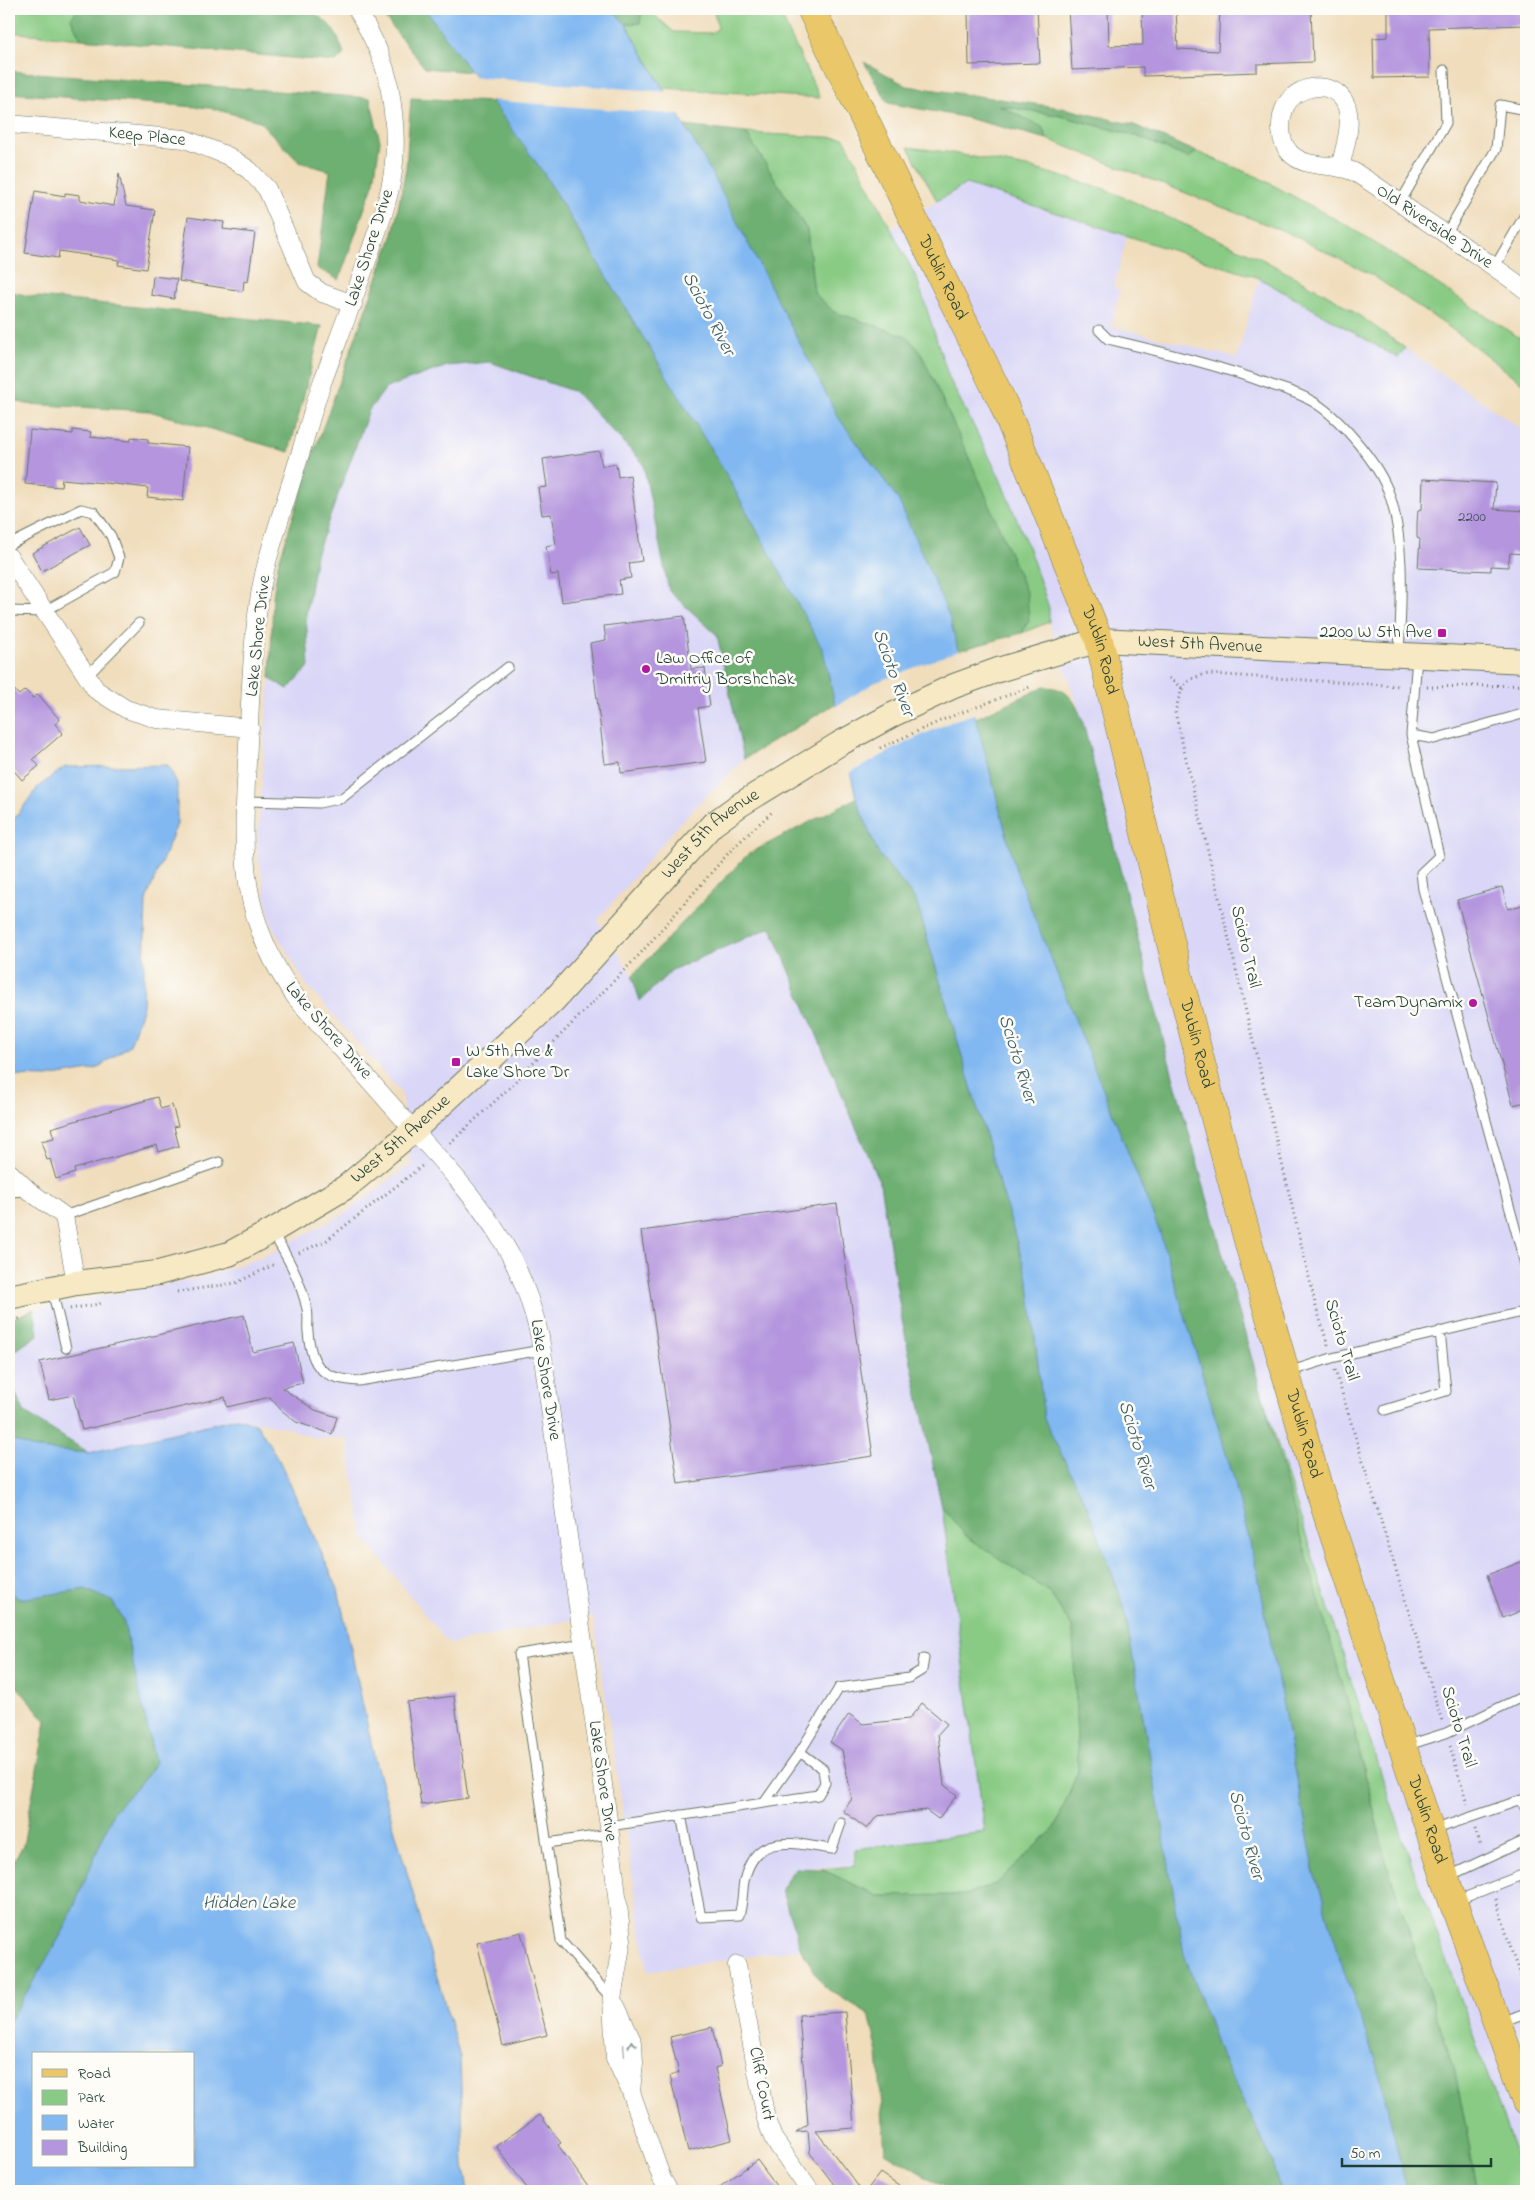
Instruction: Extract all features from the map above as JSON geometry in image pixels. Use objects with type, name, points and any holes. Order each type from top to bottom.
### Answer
[{"type":"main road","name":"Dublin Road","points":[[811,9],[1003,403],[1099,640],[1182,991],[1250,1248],[1318,1486],[1450,1890],[1525,2096]]},
{"type":"main road","name":"West 5th Avenue","points":[[9,1297],[51,1287],[158,1272],[229,1254],[346,1187],[414,1130],[553,1001],[712,825],[763,790],[838,744],[892,715],[954,686],[1099,640],[1526,661]]},
{"type":"street","name":"Lake Shore Drive","points":[[357,9],[375,42],[387,78],[395,146],[393,173],[386,204],[353,304],[321,386],[266,564],[257,622],[245,801],[244,850],[249,894],[262,938],[279,973],[297,999],[414,1130],[475,1202],[504,1244],[522,1278],[532,1306],[542,1350],[610,1830],[622,1940],[612,1999]]},
{"type":"street","name":"Old Riverside Drive","points":[[1340,168],[1347,134],[1348,115],[1344,101],[1333,90],[1318,87],[1306,88],[1296,93],[1288,100],[1283,111],[1280,126],[1283,141],[1290,153],[1302,161],[1353,171],[1494,268],[1525,286]]},
{"type":"street","name":"Keep Place","points":[[9,124],[185,139],[228,156],[249,170],[266,189],[307,282],[322,293],[353,304]]},
{"type":"street","points":[[9,557],[43,612],[96,690],[126,709],[157,719],[250,728]]},
{"type":"street","points":[[9,1172],[30,1191],[64,1216],[76,1283]]},
{"type":"street","name":"Cliff Court","points":[[737,1965],[766,2119],[777,2144],[810,2191]]},
{"type":"street","points":[[612,1999],[633,2042],[634,2063],[631,2092],[662,2179],[669,2191]]},
{"type":"lane","points":[[1400,203],[1446,123],[1444,70]]},
{"type":"lane","points":[[1446,234],[1496,149],[1500,105],[1526,110]]},
{"type":"lane","points":[[1494,268],[1526,213]]},
{"type":"lane","points":[[1099,330],[1108,339],[1243,374],[1309,399],[1342,422],[1370,461],[1389,495],[1399,538],[1401,616],[1414,686],[1411,735],[1439,856],[1421,873],[1526,1268]]},
{"type":"lane","points":[[9,545],[81,509],[94,512],[111,536],[119,558],[115,572],[43,612],[9,611]]},
{"type":"lane","points":[[87,676],[139,623]]},
{"type":"lane","points":[[245,801],[319,803],[342,798],[508,667]]},
{"type":"lane","points":[[1411,735],[1434,739],[1526,713]]},
{"type":"lane","points":[[64,1216],[219,1162]]},
{"type":"lane","points":[[9,1192],[30,1191]]},
{"type":"lane","points":[[272,1231],[288,1258],[300,1285],[308,1311],[308,1332],[314,1362],[325,1373],[341,1380],[359,1381],[542,1350]]},
{"type":"lane","points":[[51,1287],[66,1348]]},
{"type":"lane","points":[[1286,1373],[1332,1358],[1526,1310]]},
{"type":"lane","points":[[1385,1410],[1446,1391],[1440,1332]]},
{"type":"lane","points":[[584,1644],[520,1654],[561,1941],[612,1999]]},
{"type":"lane","points":[[764,1802],[800,1752],[839,1688],[910,1678],[922,1670],[924,1658]]},
{"type":"lane","points":[[1402,1747],[1446,1733],[1526,1695]]},
{"type":"lane","points":[[547,1843],[680,1815],[818,1795],[825,1783],[823,1769],[800,1752]]},
{"type":"lane","points":[[1430,1831],[1521,1800],[1526,1811]]},
{"type":"lane","points":[[680,1815],[701,1917],[739,1916],[744,1903],[744,1883],[749,1864],[760,1849],[776,1842],[832,1849],[841,1823]]},
{"type":"lane","points":[[1450,1890],[1484,1860],[1526,1840]]},
{"type":"lane","points":[[1450,1890],[1493,1887],[1522,1875],[1526,1886]]},
{"type":"lane","points":[[1498,2024],[1526,2013]]},
{"type":"path","points":[[1169,678],[1182,688],[1193,676],[1208,674],[1414,686],[1526,685]]},
{"type":"path","points":[[875,751],[947,718],[1030,687]]},
{"type":"path","name":"Scioto Trail","points":[[1182,688],[1175,712],[1316,1307],[1484,1860]]},
{"type":"path","points":[[1493,1887],[1514,1959],[1526,1988]]},
{"type":"shaded area","points":[[966,184],[1127,236],[1114,288],[1120,290],[1111,326],[1237,358],[1259,278],[1398,358],[1405,348],[1526,432],[1526,2182],[1414,1871],[1367,1731],[1239,1320],[1167,1054],[1082,719],[1049,622],[1049,608],[998,474],[949,378],[917,279],[891,229]]},
{"type":"shaded area","points":[[490,362],[575,392],[643,463],[669,591],[717,635],[744,759],[683,819],[598,920],[632,976],[640,1000],[672,970],[770,926],[880,1184],[902,1320],[942,1507],[985,1832],[855,1849],[855,1866],[795,1868],[781,1889],[801,1949],[647,1971],[593,1616],[449,1644],[363,1537],[347,1438],[314,1438],[285,1427],[237,1418],[89,1453],[25,1413],[9,1380],[9,1355],[38,1335],[34,1309],[206,1277],[265,1256],[347,1212],[411,1164],[401,1093],[306,984],[271,924],[257,850],[270,679],[288,689],[309,667],[306,614],[316,555],[369,410],[386,388],[447,366]]},
{"type":"green space","points":[[9,9],[78,9],[71,19],[81,39],[9,32]]},
{"type":"green space","points":[[78,9],[302,9],[318,16],[329,25],[338,38],[344,54],[336,62],[81,39],[71,19]]},
{"type":"green space","points":[[378,9],[425,9],[471,72],[425,68]]},
{"type":"green space","points":[[610,9],[642,9],[640,23],[626,24]]},
{"type":"green space","points":[[642,9],[647,9],[674,32],[712,33],[718,28],[713,9],[778,9],[820,98],[663,88],[626,24],[640,23]]},
{"type":"green space","points":[[864,62],[907,86],[1063,108],[1134,125],[1197,152],[1188,158],[1136,136],[1061,116],[998,105],[1042,127],[1047,139],[963,117],[888,103]]},
{"type":"green space","points":[[9,71],[370,98],[380,141],[374,182],[339,280],[317,268],[330,171],[299,162],[259,121],[210,108],[9,93]]},
{"type":"green space","points":[[411,98],[493,102],[543,172],[726,474],[823,650],[835,704],[744,759],[717,635],[669,591],[643,463],[575,392],[490,362],[447,366],[386,388],[369,410],[316,555],[306,614],[309,667],[288,689],[270,679],[273,596],[278,564],[313,455],[393,234],[406,168]]},
{"type":"green space","points":[[995,105],[1061,116],[1136,136],[1188,158],[1197,152],[1258,177],[1350,227],[1526,342],[1526,386],[1456,332],[1372,275],[1286,232],[1047,139],[1042,127]]},
{"type":"green space","points":[[685,126],[746,133],[807,230],[814,293],[834,312],[906,336],[920,351],[981,484],[1027,594],[1029,620],[1022,633],[957,651],[949,616],[898,499],[838,417],[709,168]]},
{"type":"green space","points":[[746,133],[844,138],[917,279],[949,378],[998,474],[1029,549],[1049,608],[1049,622],[1022,633],[1029,620],[906,336],[834,312],[814,293],[807,230]]},
{"type":"green space","points":[[908,147],[947,152],[1032,168],[1105,189],[1262,259],[1337,300],[1405,348],[1398,358],[1259,278],[966,184],[937,201]]},
{"type":"green space","points":[[9,291],[29,296],[322,326],[289,452],[149,411],[26,404],[9,399]]},
{"type":"green space","points":[[1044,687],[1059,689],[1069,696],[1073,700],[1082,719],[1167,1054],[1350,1711],[1385,1858],[1455,2072],[1478,2191],[1407,2191],[1376,2060],[1344,1971],[1314,1869],[1258,1575],[1233,1476],[1160,1233],[1016,871],[976,718]]},
{"type":"green space","points":[[856,798],[878,853],[916,900],[1029,1283],[1044,1419],[1088,1508],[1124,1606],[1184,1954],[1221,2057],[1273,2162],[1281,2191],[951,2191],[885,2152],[878,2053],[869,2014],[824,1987],[801,1949],[781,1889],[795,1868],[821,1869],[878,1896],[966,1895],[997,1883],[1055,1828],[1078,1771],[1073,1629],[1049,1592],[966,1536],[942,1507],[902,1320],[880,1184],[771,927],[672,970],[640,1001],[632,976],[748,854]]},
{"type":"green space","points":[[34,1309],[38,1335],[9,1355],[9,1320]]},
{"type":"green space","points":[[1239,1320],[1367,1731],[1414,1871],[1526,2182],[1526,2191],[1478,2191],[1455,2072],[1385,1858],[1350,1711]]},
{"type":"green space","points":[[9,1380],[25,1413],[89,1453],[36,1449],[9,1439]]},
{"type":"green space","points":[[942,1507],[966,1536],[1049,1592],[1073,1629],[1078,1771],[1055,1828],[997,1884],[966,1895],[878,1896],[821,1869],[855,1866],[855,1849],[985,1832]]},
{"type":"green space","points":[[85,1589],[112,1601],[123,1619],[155,1762],[147,1776],[114,1811],[65,1928],[9,2022],[9,1867],[23,1846],[46,1721],[9,1677],[9,1592],[20,1599]]},
{"type":"water","name":"Scioto River","points":[[425,9],[610,9],[626,24],[709,168],[838,417],[898,499],[949,616],[1016,871],[1160,1233],[1233,1476],[1258,1575],[1314,1869],[1344,1971],[1376,2060],[1407,2191],[1281,2191],[1273,2162],[1221,2057],[1184,1954],[1124,1606],[1088,1508],[1044,1419],[1029,1283],[916,900],[878,853],[856,798],[823,650],[726,474],[543,172]]},
{"type":"water","points":[[168,765],[177,783],[177,824],[146,900],[143,1006],[130,1045],[96,1069],[47,1077],[9,1076],[9,826],[38,787],[65,767]]},
{"type":"water","name":"Hidden Lake","points":[[237,1418],[257,1424],[280,1462],[338,1589],[375,1761],[460,2057],[464,2166],[468,2191],[9,2191],[9,2022],[65,1928],[114,1811],[147,1776],[155,1762],[123,1619],[112,1601],[85,1589],[20,1599],[9,1592],[9,1439],[36,1449],[89,1453]]},
{"type":"pier","points":[[472,77],[668,92],[681,115],[488,100]]},
{"type":"pier","points":[[960,650],[977,713],[955,720],[905,743],[848,774],[833,708],[874,683]]},
{"type":"building","points":[[968,9],[1037,9],[1040,63],[969,65]]},
{"type":"building","points":[[1068,9],[1108,9],[1109,46],[1143,45],[1142,9],[1176,9],[1178,49],[1218,51],[1220,9],[1311,9],[1313,62],[1257,64],[1257,72],[1179,75],[1143,76],[1143,67],[1072,70]]},
{"type":"building","points":[[1388,9],[1526,9],[1526,25],[1429,28],[1430,77],[1374,78],[1373,38],[1388,37]]},
{"type":"building","points":[[119,174],[126,206],[155,210],[146,269],[118,265],[119,260],[59,251],[58,258],[25,253],[35,191],[65,196],[65,193],[80,195],[80,200],[114,206]]},
{"type":"building","points":[[188,217],[224,222],[223,229],[255,233],[248,282],[244,281],[243,291],[179,281]]},
{"type":"building","points":[[153,276],[177,279],[174,299],[151,295]]},
{"type":"building","points":[[30,430],[73,434],[73,430],[91,432],[90,437],[131,441],[131,437],[148,439],[148,443],[188,447],[183,501],[147,497],[148,488],[115,484],[62,479],[61,487],[25,484]]},
{"type":"building","points":[[599,451],[602,466],[616,464],[618,477],[630,475],[642,561],[629,563],[631,578],[619,580],[621,594],[562,602],[558,574],[551,575],[546,546],[556,544],[551,514],[542,515],[538,488],[547,487],[543,459]]},
{"type":"building","points":[[1423,479],[1496,483],[1494,509],[1526,511],[1526,554],[1510,553],[1508,567],[1491,566],[1491,571],[1418,568],[1420,539],[1417,538],[1417,524],[1418,510],[1422,509]]},
{"type":"building","points":[[80,527],[90,545],[42,571],[32,553]]},
{"type":"building","points":[[684,616],[691,669],[705,668],[710,706],[698,708],[706,762],[621,773],[620,762],[605,764],[590,643],[606,640],[604,626]]},
{"type":"building","points":[[9,684],[19,695],[25,690],[33,698],[38,694],[60,720],[55,724],[63,733],[33,759],[39,766],[22,780],[9,765]]},
{"type":"building","points":[[1502,887],[1508,909],[1526,904],[1526,1102],[1513,1105],[1457,900]]},
{"type":"building","points":[[157,1097],[161,1109],[172,1105],[178,1126],[174,1127],[179,1146],[159,1152],[157,1145],[74,1169],[75,1173],[56,1179],[50,1159],[47,1160],[41,1141],[54,1138],[51,1128]]},
{"type":"building","points":[[837,1204],[873,1456],[678,1484],[641,1231]]},
{"type":"building","points":[[244,1315],[253,1352],[294,1343],[303,1383],[282,1388],[315,1410],[337,1417],[332,1434],[296,1422],[280,1409],[270,1397],[227,1407],[225,1397],[82,1430],[73,1395],[49,1400],[40,1362]]},
{"type":"building","points":[[1526,1560],[1526,1609],[1503,1618],[1487,1575]]},
{"type":"building","points":[[454,1696],[468,1798],[421,1805],[407,1702]]},
{"type":"building","points":[[922,1703],[947,1724],[938,1734],[944,1785],[957,1795],[938,1819],[926,1810],[877,1816],[867,1829],[843,1811],[852,1799],[842,1750],[830,1742],[849,1714],[863,1724],[909,1719]]},
{"type":"building","points":[[521,1932],[547,2035],[503,2046],[477,1943]]},
{"type":"building","points":[[845,2012],[854,2128],[816,2131],[862,2191],[839,2191],[810,2153],[808,2131],[796,2132],[808,2124],[799,2015]]},
{"type":"building","points":[[712,2027],[721,2066],[715,2068],[732,2140],[688,2151],[670,2076],[679,2073],[670,2037]]},
{"type":"building","points":[[540,2115],[561,2143],[558,2145],[591,2191],[529,2191],[496,2146]]},
{"type":"building","points":[[757,2160],[780,2191],[714,2191]]},
{"type":"building","points":[[880,2173],[906,2191],[866,2191]]},
{"type":"place","name":"2200 W 5th Ave","points":[[1442,633]]},
{"type":"place","name":"Law Office of Dmitriy Borshchak","points":[[646,669]]},
{"type":"place","name":"TeamDynamix","points":[[1473,1003]]},
{"type":"place","name":"W 5th Ave & Lake Shore Dr","points":[[456,1062]]}]
